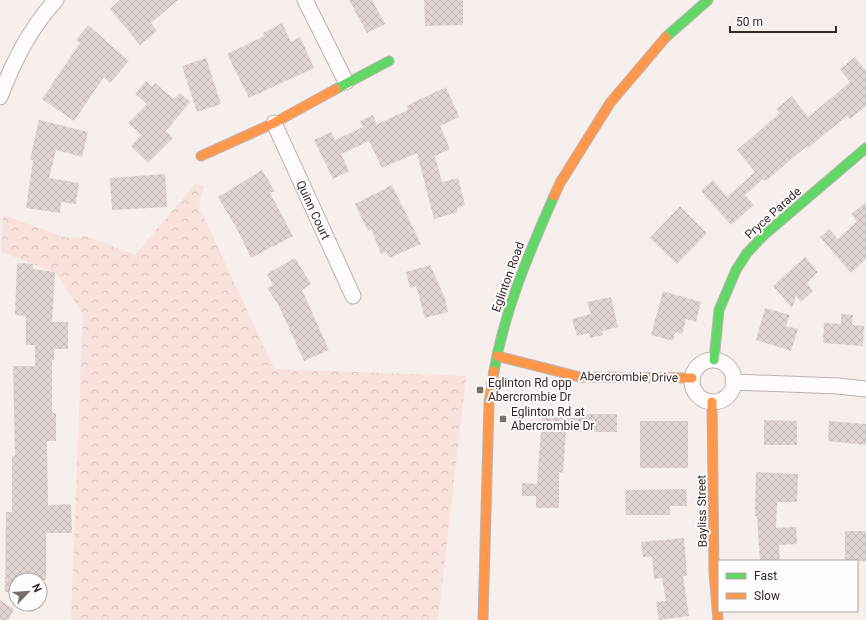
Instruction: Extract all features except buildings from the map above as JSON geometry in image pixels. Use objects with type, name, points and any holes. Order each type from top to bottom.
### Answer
[{"type":"street","points":[[0,96],[17,59],[28,40],[45,13],[56,0]]},
{"type":"street","points":[[305,0],[346,82]]},
{"type":"street","name":"Eglinton Road","points":[[483,620],[489,403],[497,356],[506,317],[525,263],[560,183],[610,104],[667,36],[708,0]]},
{"type":"street","points":[[201,156],[274,123],[325,96],[346,82],[389,62]]},
{"type":"street","name":"Quinn Court","points":[[274,123],[353,296]]},
{"type":"street","name":"Pryce Parade","points":[[714,360],[719,310],[736,270],[747,253],[764,235],[866,148]]},
{"type":"street","name":"Abercrombie Drive","points":[[497,356],[580,377],[692,378]]},
{"type":"street","points":[[714,360],[728,367],[733,376],[733,387],[727,396],[718,401],[712,402],[700,397],[692,385],[692,378],[697,367],[702,363],[714,360]]},
{"type":"street","points":[[733,382],[838,386],[866,389]]},
{"type":"street","name":"Bayliss Street","points":[[712,402],[714,572],[718,620]]},
{"type":"green space","points":[[195,184],[204,186],[199,206],[274,369],[466,376],[438,620],[71,620],[83,314],[55,272],[1,252],[3,215],[67,238],[86,236],[135,255]]},
{"type":"traffic: fast","points":[[666,37],[708,0]]},
{"type":"traffic: fast","points":[[336,89],[389,61]]},
{"type":"traffic: fast","points":[[714,360],[719,310],[736,270],[747,253],[764,235],[866,148]]},
{"type":"traffic: fast","points":[[494,371],[504,326],[511,303],[554,196]]},
{"type":"traffic: slow","points":[[554,196],[560,183],[610,103],[666,37]]},
{"type":"traffic: slow","points":[[201,156],[274,123],[336,89]]},
{"type":"traffic: slow","points":[[497,356],[580,377],[692,378]]},
{"type":"traffic: slow","points":[[483,620],[489,403],[494,371]]},
{"type":"traffic: slow","points":[[712,402],[714,572],[718,620]]},
{"type":"place","name":"Eglinton Rd opp Abercrombie Dr","points":[[480,390]]},
{"type":"place","name":"Eglinton Rd at Abercrombie Dr","points":[[503,419]]}]
